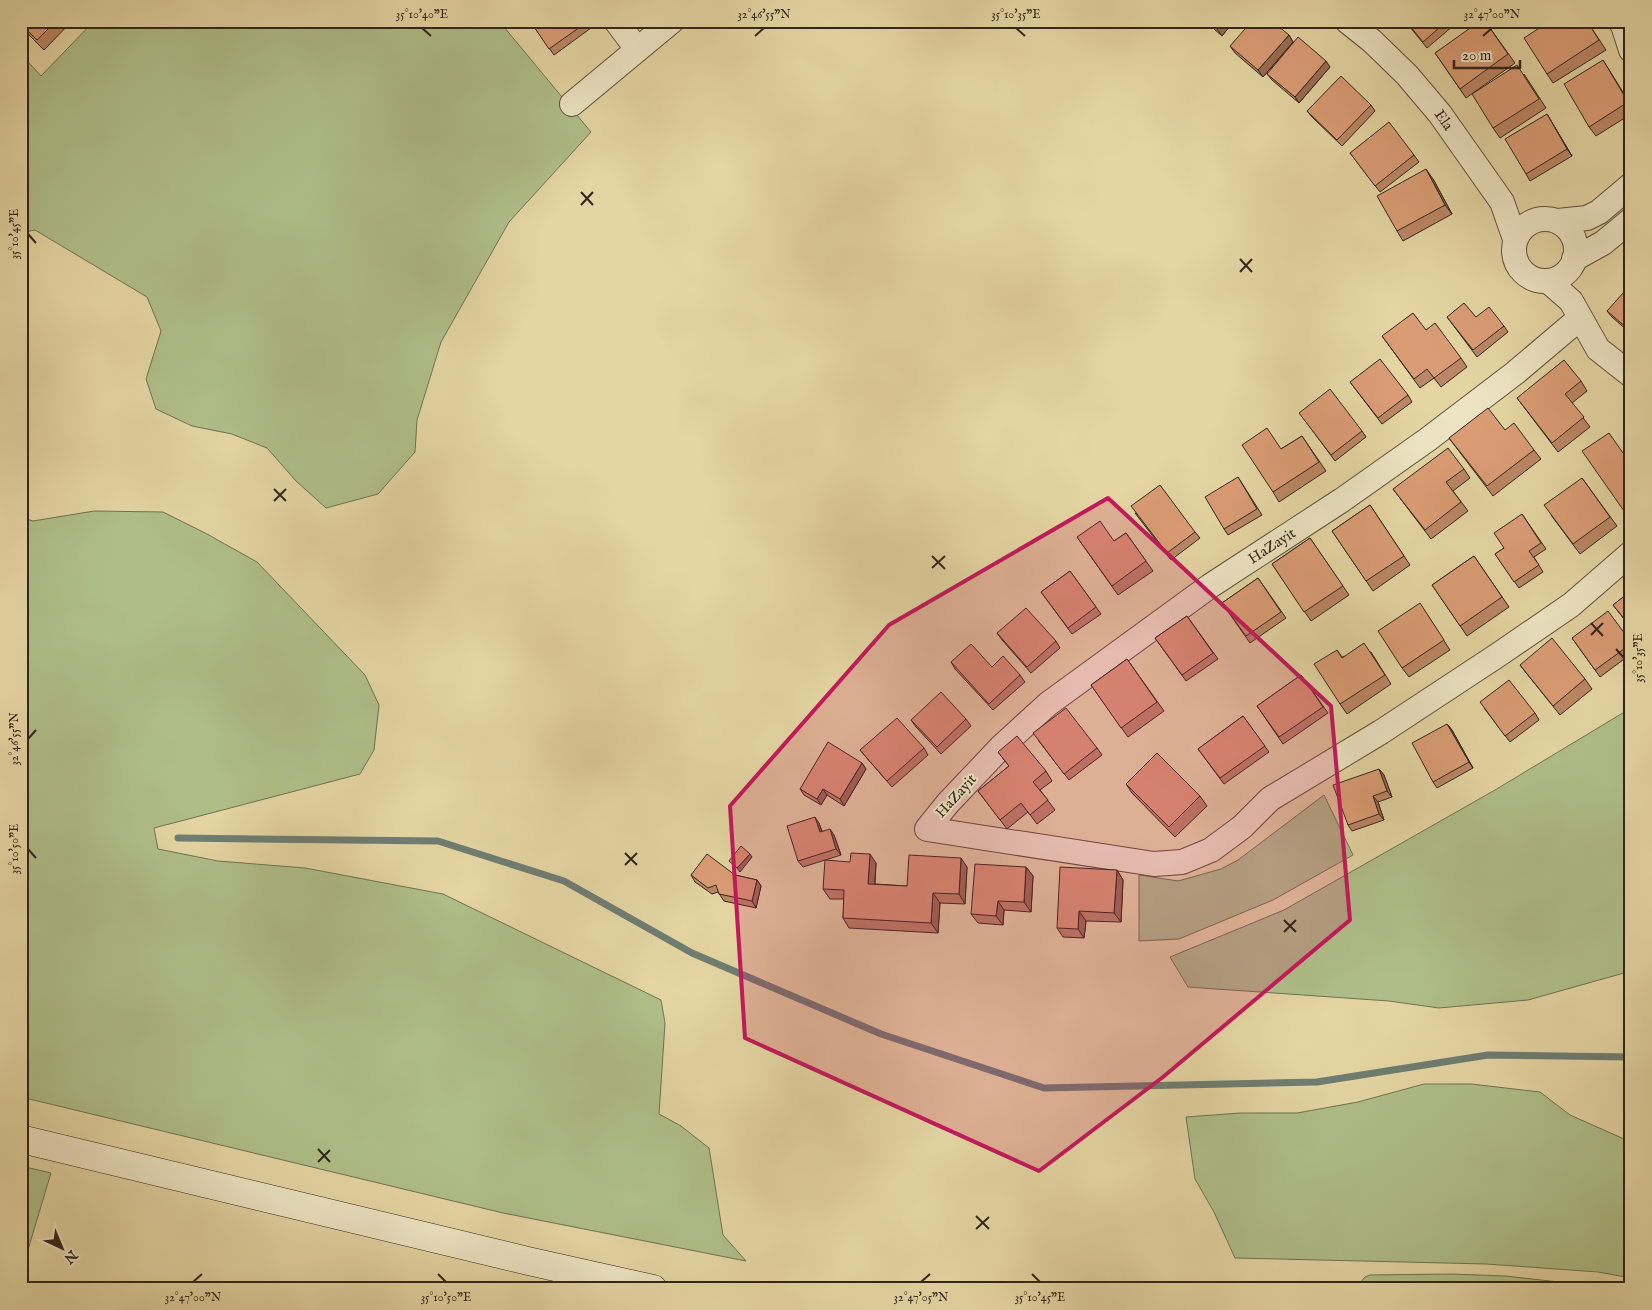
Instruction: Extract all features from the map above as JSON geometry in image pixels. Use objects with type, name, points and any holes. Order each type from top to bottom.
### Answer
[{"type":"main road","points":[[21,1139],[528,1261],[653,1289]]},
{"type":"street","points":[[616,21],[637,49]]},
{"type":"street","points":[[572,104],[672,21]]},
{"type":"street","name":"Ela","points":[[1347,21],[1372,41],[1407,75],[1440,114],[1502,202],[1515,238]]},
{"type":"street","points":[[1620,21],[1631,50]]},
{"type":"street","points":[[1558,221],[1586,218],[1599,212],[1631,185]]},
{"type":"street","points":[[1548,218],[1558,221],[1566,226],[1575,241],[1576,250],[1571,268],[1556,279],[1548,281],[1537,280],[1527,276],[1519,269],[1514,260],[1515,238],[1528,223],[1538,219],[1548,218]]},
{"type":"street","points":[[1574,259],[1603,243],[1631,220]]},
{"type":"street","points":[[1548,281],[1571,301],[1598,348],[1631,375]]},
{"type":"street","name":"HaZayit","points":[[1580,318],[1515,373],[1427,440],[1342,500],[1210,586],[1048,704],[1002,746],[948,803],[927,829],[1154,864],[1182,862],[1211,850],[1242,827],[1270,799],[1381,732],[1547,622],[1571,605],[1631,553]]},
{"type":"highlighted area","points":[[1108,498],[1331,706],[1350,920],[1163,1077],[1039,1171],[745,1038],[730,806],[889,625]]},
{"type":"green space","points":[[94,21],[499,21],[591,132],[509,222],[441,342],[417,420],[415,452],[378,494],[326,508],[296,481],[267,448],[232,434],[192,426],[156,409],[146,379],[161,331],[147,297],[35,230],[21,233],[21,54],[41,76]]},
{"type":"green space","points":[[94,511],[163,512],[257,562],[365,675],[379,705],[374,750],[360,774],[154,828],[158,849],[218,861],[305,868],[443,894],[661,1000],[665,1023],[659,1114],[681,1126],[709,1148],[723,1235],[746,1261],[503,1213],[21,1097],[21,517],[33,521]]},
{"type":"green space","points":[[1631,708],[1631,971],[1528,1000],[1439,1008],[1389,1001],[1188,987],[1170,957],[1284,910],[1495,790]]},
{"type":"green space","points":[[1324,795],[1353,855],[1273,900],[1179,939],[1139,941],[1139,875],[1178,881],[1221,869],[1238,860]]},
{"type":"green space","points":[[1424,1084],[1471,1084],[1540,1092],[1570,1115],[1624,1139],[1631,1139],[1631,1278],[1598,1272],[1487,1264],[1235,1258],[1214,1212],[1195,1179],[1186,1117],[1240,1113],[1297,1113],[1358,1102]]},
{"type":"green space","points":[[21,1166],[51,1173],[21,1273]]},
{"type":"green space","points":[[1452,1274],[1505,1276],[1622,1289],[1355,1289],[1365,1277],[1370,1275]]},
{"type":"building","points":[[21,21],[56,21],[37,40],[21,24]]},
{"type":"building","points":[[530,21],[586,21],[587,22],[549,49]]},
{"type":"building","points":[[1208,21],[1224,21],[1217,29]]},
{"type":"building","points":[[1252,21],[1272,21],[1289,35],[1258,70],[1230,46]]},
{"type":"building","points":[[1406,21],[1447,21],[1423,42]]},
{"type":"building","points":[[1480,21],[1485,21],[1508,54],[1460,89],[1435,53]]},
{"type":"building","points":[[1550,21],[1587,21],[1599,40],[1547,74],[1524,38]]},
{"type":"building","points":[[1298,37],[1326,61],[1295,97],[1267,74]]},
{"type":"building","points":[[1603,60],[1628,102],[1589,127],[1564,84]]},
{"type":"building","points":[[1517,65],[1539,99],[1493,128],[1472,94]]},
{"type":"building","points":[[1341,76],[1371,105],[1337,140],[1307,111]]},
{"type":"building","points":[[1547,114],[1567,149],[1526,174],[1505,139]]},
{"type":"building","points":[[1389,122],[1414,155],[1375,186],[1350,153]]},
{"type":"building","points":[[1426,169],[1445,205],[1397,231],[1377,196]]},
{"type":"building","points":[[1624,292],[1631,299],[1631,323],[1627,328],[1607,311]]},
{"type":"building","points":[[1464,303],[1476,317],[1489,307],[1504,326],[1473,350],[1447,317]]},
{"type":"building","points":[[1413,313],[1426,330],[1435,323],[1461,358],[1434,378],[1427,369],[1414,379],[1382,336]]},
{"type":"building","points":[[1380,359],[1408,395],[1378,418],[1350,382]]},
{"type":"building","points":[[1564,360],[1581,381],[1565,394],[1584,417],[1552,443],[1517,398]]},
{"type":"building","points":[[1330,389],[1362,431],[1331,455],[1299,413]]},
{"type":"building","points":[[1488,408],[1505,430],[1514,423],[1534,450],[1487,486],[1449,438]]},
{"type":"building","points":[[1267,428],[1281,449],[1302,436],[1319,462],[1273,492],[1242,445]]},
{"type":"building","points":[[1609,433],[1623,453],[1631,448],[1631,506],[1624,511],[1582,451]]},
{"type":"building","points":[[1448,448],[1464,469],[1446,482],[1461,502],[1425,530],[1393,489]]},
{"type":"building","points":[[1238,477],[1257,509],[1224,529],[1205,497]]},
{"type":"building","points":[[1582,478],[1610,517],[1573,544],[1544,505]]},
{"type":"building","points":[[1160,485],[1195,532],[1167,553],[1131,506]]},
{"type":"building","points":[[1370,505],[1404,556],[1366,581],[1332,531]]},
{"type":"building","points":[[1522,514],[1541,543],[1529,551],[1539,565],[1514,582],[1495,554],[1504,548],[1494,533]]},
{"type":"building","points":[[1100,521],[1114,541],[1126,533],[1146,561],[1112,586],[1077,537]]},
{"type":"building","points":[[1310,538],[1343,586],[1304,612],[1272,564]]},
{"type":"building","points":[[1474,556],[1502,597],[1460,626],[1432,585]]},
{"type":"building","points":[[1070,571],[1096,607],[1068,628],[1041,592]]},
{"type":"building","points":[[1258,578],[1281,612],[1246,636],[1222,603]]},
{"type":"building","points":[[1631,591],[1631,627],[1613,605]]},
{"type":"building","points":[[1420,603],[1444,640],[1402,668],[1378,631]]},
{"type":"building","points":[[1026,608],[1056,641],[1027,667],[997,633]]},
{"type":"building","points":[[1608,611],[1631,644],[1595,670],[1572,638]]},
{"type":"building","points":[[1187,616],[1213,653],[1182,675],[1155,638]]},
{"type":"building","points":[[1552,638],[1585,679],[1553,706],[1520,665]]},
{"type":"building","points":[[1364,643],[1385,675],[1340,704],[1314,664],[1337,650],[1342,658]]},
{"type":"building","points":[[971,644],[992,667],[1003,656],[1020,675],[989,704],[951,662]]},
{"type":"building","points":[[1127,659],[1157,702],[1121,728],[1091,685]]},
{"type":"building","points":[[1301,675],[1323,707],[1279,737],[1257,706]]},
{"type":"building","points":[[1509,680],[1535,713],[1505,736],[1480,702]]},
{"type":"building","points":[[941,692],[966,719],[937,747],[911,720]]},
{"type":"building","points":[[1066,708],[1097,748],[1064,774],[1033,733]]},
{"type":"building","points":[[1243,716],[1265,746],[1220,778],[1198,749]]},
{"type":"building","points":[[897,718],[924,748],[887,781],[860,750]]},
{"type":"building","points":[[1447,724],[1469,762],[1433,782],[1412,743]]},
{"type":"building","points":[[1017,736],[1046,771],[1033,782],[1048,800],[1030,815],[1021,803],[1000,820],[978,791],[1009,766],[998,752]]},
{"type":"building","points":[[828,742],[862,763],[840,799],[823,789],[817,799],[800,789]]},
{"type":"building","points":[[1157,753],[1200,796],[1169,827],[1126,784]]},
{"type":"building","points":[[1379,769],[1387,791],[1373,796],[1379,814],[1348,825],[1333,785]]},
{"type":"building","points":[[815,817],[820,832],[830,829],[836,849],[798,861],[787,826]]},
{"type":"building","points":[[741,846],[750,854],[737,868],[729,861]]},
{"type":"building","points":[[851,853],[870,854],[868,884],[907,886],[909,855],[961,858],[959,894],[933,893],[931,923],[843,918],[844,890],[823,889],[825,860],[850,862]]},
{"type":"building","points":[[707,854],[735,875],[757,880],[752,901],[719,894],[716,885],[708,888],[691,875]]},
{"type":"building","points":[[975,864],[1026,867],[1024,902],[998,901],[996,916],[971,914]]},
{"type":"building","points":[[1060,867],[1117,870],[1114,913],[1079,911],[1078,929],[1057,928]]},
{"type":"waterway","points":[[178,838],[438,841],[564,881],[692,953],[881,1034],[1044,1088],[1317,1082],[1488,1055],[1631,1057]]}]
